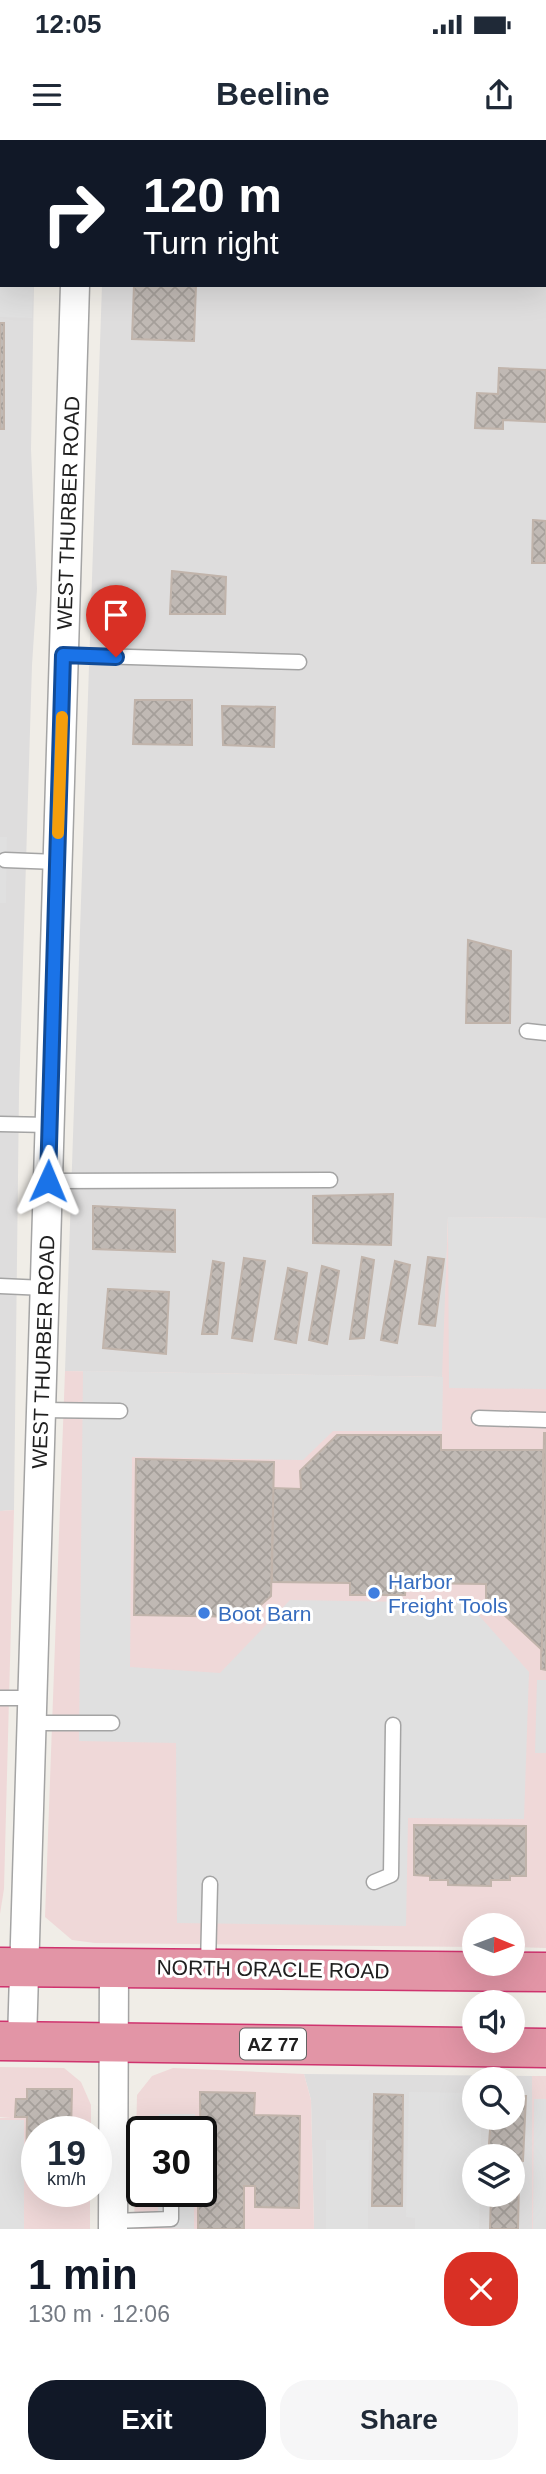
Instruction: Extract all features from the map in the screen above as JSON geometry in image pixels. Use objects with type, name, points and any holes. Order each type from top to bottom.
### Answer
[{"type":"highway","name":"NORTH ORACLE ROAD","points":[[12,1967],[546,1972]]},
{"type":"highway","name":"AZ 77","points":[[11,2041],[546,2048]]},
{"type":"street","name":"WEST THURBER ROAD","points":[[11,2041],[12,1967],[32,1711],[75,287]]},
{"type":"street","points":[[113,2225],[114,1968]]},
{"type":"lane","points":[[63,655],[299,662]]},
{"type":"lane","points":[[5,860],[57,862]]},
{"type":"lane","points":[[527,1031],[546,1033]]},
{"type":"lane","points":[[0,1124],[49,1125]]},
{"type":"lane","points":[[48,1181],[330,1180]]},
{"type":"lane","points":[[0,1286],[45,1288]]},
{"type":"lane","points":[[41,1410],[120,1411]]},
{"type":"lane","points":[[479,1418],[546,1420]]},
{"type":"lane","points":[[0,1698],[32,1711],[112,1723]]},
{"type":"lane","points":[[374,1882],[391,1875],[393,1725]]},
{"type":"lane","points":[[208,1968],[210,1884]]},
{"type":"lane","points":[[113,2139],[126,2139]]},
{"type":"lane","points":[[113,2225],[170,2219],[170,2207]]},
{"type":"shaded area","points":[[0,287],[34,287],[31,449],[37,589],[32,665],[19,1093],[14,1510],[0,1511]]},
{"type":"shaded area","points":[[0,287],[33,287],[32,318],[0,317]]},
{"type":"shaded area","points":[[102,287],[546,287],[546,1218],[448,1217],[443,1377],[65,1371]]},
{"type":"shaded area","points":[[0,837],[7,837],[6,903],[0,903]]},
{"type":"shaded area","points":[[448,1217],[546,1218],[546,1948],[525,1947],[525,1913],[462,1913],[462,1947],[95,1943],[72,1940],[45,1917],[65,1371],[442,1377]]},
{"type":"shaded area","points":[[448,1217],[546,1218],[546,1389],[449,1388]]},
{"type":"shaded area","points":[[83,1371],[443,1377],[442,1431],[333,1431],[303,1460],[132,1457],[130,1667],[220,1673],[290,1600],[468,1603],[529,1672],[524,1819],[408,1818],[406,1926],[177,1923],[176,1743],[79,1741]]},
{"type":"shaded area","points":[[14,1510],[4,1889],[0,1914],[0,1511]]},
{"type":"shaded area","points":[[537,1680],[546,1680],[546,1753],[535,1753]]},
{"type":"shaded area","points":[[0,2067],[64,2068],[81,2082],[91,2105],[91,2116],[21,2116],[21,2207],[90,2207],[90,2229],[0,2229],[0,2118],[11,2118],[0,2117]]},
{"type":"shaded area","points":[[173,2068],[304,2074],[311,2100],[314,2229],[134,2229],[134,2207],[217,2207],[217,2116],[137,2116],[137,2095],[152,2076]]},
{"type":"shaded area","points":[[304,2074],[462,2075],[462,2130],[525,2130],[525,2076],[532,2076],[532,2229],[314,2229],[311,2100]]},
{"type":"shaded area","points":[[532,2076],[546,2076],[546,2229],[532,2229]]},
{"type":"shaded area","points":[[409,2092],[462,2093],[462,2130],[481,2130],[481,2144],[462,2144],[462,2207],[480,2207],[479,2229],[415,2229],[415,2218],[406,2217]]},
{"type":"shaded area","points":[[534,2099],[546,2099],[546,2229],[533,2229]]},
{"type":"shaded area","points":[[159,2114],[195,2114],[195,2116]]},
{"type":"shaded area","points":[[0,2120],[21,2120],[21,2207],[24,2207],[24,2229],[0,2229]]},
{"type":"shaded area","points":[[326,2140],[369,2140],[368,2229],[326,2229]]},
{"type":"shaded area","points":[[158,2207],[194,2207],[194,2229],[158,2228]]},
{"type":"building","points":[[134,287],[196,287],[194,341],[132,339]]},
{"type":"building","points":[[0,323],[4,323],[4,429],[0,429]]},
{"type":"building","points":[[499,368],[546,370],[546,422],[503,420],[503,429],[475,428],[477,393],[498,394]]},
{"type":"building","points":[[533,520],[546,521],[546,563],[532,563]]},
{"type":"building","points":[[172,571],[226,577],[225,614],[170,614]]},
{"type":"building","points":[[135,700],[192,700],[192,745],[133,744]]},
{"type":"building","points":[[222,706],[275,707],[274,747],[223,745]]},
{"type":"building","points":[[468,940],[511,951],[510,1023],[466,1023]]},
{"type":"building","points":[[393,1194],[391,1245],[313,1243],[313,1196]]},
{"type":"building","points":[[93,1206],[175,1210],[175,1252],[93,1249]]},
{"type":"building","points":[[362,1257],[374,1260],[364,1338],[350,1339]]},
{"type":"building","points":[[428,1257],[444,1259],[435,1326],[419,1324]]},
{"type":"building","points":[[244,1258],[265,1261],[252,1341],[232,1338]]},
{"type":"building","points":[[213,1261],[224,1263],[217,1334],[202,1334]]},
{"type":"building","points":[[395,1261],[410,1265],[397,1343],[381,1340]]},
{"type":"building","points":[[322,1266],[339,1271],[327,1344],[309,1340]]},
{"type":"building","points":[[288,1268],[307,1273],[296,1343],[275,1339]]},
{"type":"building","points":[[108,1289],[169,1292],[166,1354],[103,1348]]},
{"type":"building","points":[[546,1433],[546,1670],[541,1669]]},
{"type":"building","points":[[337,1435],[441,1435],[441,1450],[543,1450],[542,1650],[486,1598],[486,1584],[406,1583],[405,1595],[350,1595],[350,1583],[272,1582],[273,1488],[301,1489],[300,1471]]},
{"type":"building","points":[[136,1459],[274,1462],[271,1596],[247,1617],[134,1615]]},
{"type":"building","points":[[414,1825],[526,1826],[526,1876],[510,1876],[510,1880],[491,1880],[491,1886],[448,1885],[448,1880],[430,1880],[430,1876],[414,1875]]},
{"type":"building","points":[[27,2089],[72,2089],[71,2116],[15,2117],[16,2099],[27,2099]]},
{"type":"building","points":[[200,2092],[255,2093],[254,2115],[300,2116],[299,2208],[255,2207],[255,2186],[244,2186],[244,2229],[198,2229],[198,2207],[217,2207],[217,2116],[200,2116]]},
{"type":"building","points":[[374,2094],[403,2095],[402,2206],[372,2206]]},
{"type":"building","points":[[490,2130],[524,2130],[524,2144],[489,2144]]},
{"type":"building","points":[[491,2207],[518,2207],[518,2229],[490,2229]]},
{"type":"slow traffic","points":[[58,833],[62,717]]},
{"type":"place","name":"Harbor Freight Tools","points":[[374,1593]]},
{"type":"place","name":"Boot Barn","points":[[204,1613]]},
{"type":"route","points":[[48,1181],[63,655],[116,657]]}]
